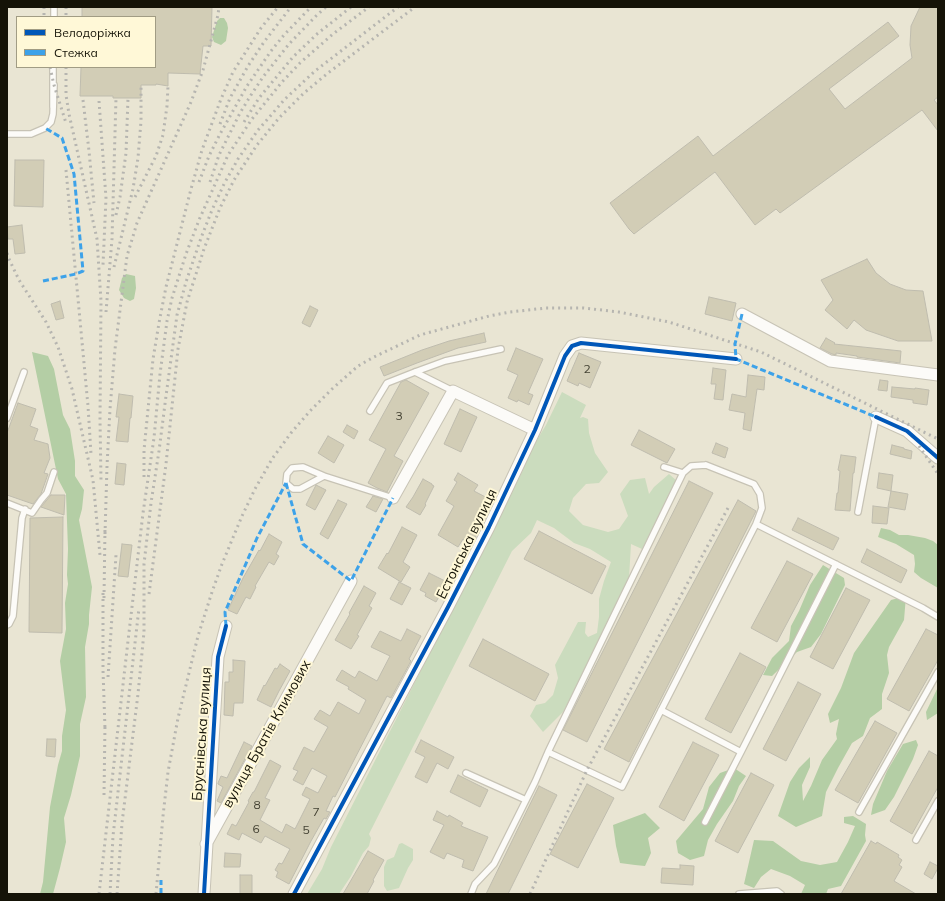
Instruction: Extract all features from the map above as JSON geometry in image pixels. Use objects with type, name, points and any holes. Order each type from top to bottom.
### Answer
[{"type":"street","points":[[742,314],[830,361],[938,376]]},
{"type":"street","name":"Естонська вулиця","points":[[294,894],[448,607],[535,430],[565,356],[572,346],[581,343],[736,358]]},
{"type":"street","points":[[393,498],[453,391],[535,430]]},
{"type":"street","points":[[876,417],[907,431],[938,458]]},
{"type":"street","name":"вулиця Братів Климових","points":[[204,894],[206,844],[351,581]]},
{"type":"street","name":"Бруснівська вулиця","points":[[206,844],[218,658],[226,626]]},
{"type":"lane","points":[[7,134],[31,134],[46,128],[50,122],[54,107],[53,68]]},
{"type":"lane","points":[[370,411],[387,383],[445,361],[501,350]]},
{"type":"lane","points":[[7,418],[24,372]]},
{"type":"lane","points":[[415,372],[453,391]]},
{"type":"lane","points":[[858,512],[876,417]]},
{"type":"lane","points":[[471,894],[475,884],[494,864],[535,782],[548,752],[683,473],[691,466],[706,465],[754,484],[760,494],[762,508],[756,524],[622,787],[548,752]]},
{"type":"lane","points":[[324,476],[300,489],[293,489],[286,483],[287,474],[292,468],[303,467],[324,476],[393,498]]},
{"type":"lane","points":[[664,467],[683,473]]},
{"type":"lane","points":[[7,503],[32,512],[47,493],[54,472]]},
{"type":"lane","points":[[7,625],[13,616],[22,518],[25,510]]},
{"type":"lane","points":[[756,524],[938,617]]},
{"type":"lane","points":[[705,822],[836,564]]},
{"type":"lane","points":[[859,812],[938,672]]},
{"type":"lane","points":[[661,710],[741,752]]},
{"type":"lane","points":[[466,773],[526,800]]},
{"type":"lane","points":[[916,840],[938,801]]},
{"type":"lane","points":[[739,894],[777,891],[781,894]]},
{"type":"green space","points":[[220,18],[224,18],[228,28],[226,41],[221,45],[214,42],[212,37],[217,21]]},
{"type":"green space","points":[[126,274],[135,276],[136,288],[134,299],[130,301],[124,298],[119,290],[122,278]]},
{"type":"green space","points":[[32,352],[48,356],[54,369],[63,415],[70,429],[75,461],[75,476],[84,490],[79,520],[92,587],[89,624],[85,647],[86,697],[80,724],[80,756],[64,818],[66,842],[53,894],[40,894],[43,882],[50,807],[62,751],[62,736],[66,710],[60,661],[66,629],[65,603],[68,584],[66,494],[58,479]]},
{"type":"green space","points":[[562,392],[586,405],[580,418],[583,417],[588,419],[589,433],[595,453],[608,472],[599,483],[586,484],[573,498],[569,511],[583,525],[608,532],[619,529],[628,516],[620,494],[630,480],[645,478],[649,494],[654,487],[669,474],[677,481],[642,549],[631,544],[629,578],[615,618],[563,712],[543,732],[530,716],[536,705],[545,703],[553,695],[558,678],[555,665],[578,622],[586,622],[585,633],[588,637],[597,633],[599,599],[611,562],[590,549],[574,543],[554,528],[537,520],[531,533],[512,551],[369,834],[371,838],[369,846],[363,853],[351,876],[339,894],[307,894],[322,869],[331,847],[524,468],[526,458],[546,425]]},
{"type":"green space","points":[[881,528],[890,530],[899,535],[925,538],[938,545],[938,588],[914,572],[914,555],[896,544],[878,537]]},
{"type":"green space","points":[[823,565],[844,578],[845,585],[821,634],[811,647],[797,652],[772,676],[763,675],[772,658],[789,641],[791,626],[810,585]]},
{"type":"green space","points":[[906,596],[904,620],[889,647],[887,655],[889,673],[882,694],[882,709],[870,718],[863,736],[852,743],[826,792],[822,816],[796,827],[778,816],[790,782],[799,768],[810,757],[810,767],[802,785],[803,801],[822,760],[837,739],[836,734],[839,719],[830,723],[828,714],[841,688],[854,653],[891,600]]},
{"type":"green space","points":[[938,687],[938,713],[927,720],[926,712]]},
{"type":"green space","points":[[916,740],[918,745],[913,759],[894,797],[885,810],[871,815],[873,804],[887,771],[903,744]]},
{"type":"green space","points":[[734,768],[746,776],[739,786],[733,801],[708,840],[704,856],[690,860],[678,853],[676,841],[703,809],[709,787],[720,773]]},
{"type":"green space","points":[[645,813],[660,828],[648,838],[651,853],[645,866],[620,863],[613,825]]},
{"type":"green space","points":[[853,816],[866,824],[866,841],[841,886],[828,889],[826,894],[801,894],[805,885],[790,876],[771,869],[761,877],[754,888],[744,884],[754,840],[773,841],[801,861],[820,865],[837,862],[855,826],[844,823],[844,817]]},
{"type":"green space","points":[[402,843],[413,849],[413,860],[399,888],[387,891],[384,886],[384,867],[387,860],[394,857],[399,844]]},
{"type":"building","points":[[82,7],[212,7],[211,46],[203,46],[200,74],[168,73],[168,86],[156,84],[141,85],[141,98],[80,96],[81,68],[156,68],[156,16],[82,16]]},
{"type":"building","points":[[920,7],[938,7],[938,97],[934,100],[938,105],[938,131],[922,110],[780,213],[776,209],[755,225],[715,172],[634,234],[610,203],[698,136],[713,156],[888,22],[899,36],[829,89],[845,109],[912,58],[910,45],[911,26]]},
{"type":"building","points":[[15,160],[44,160],[43,207],[14,206]]},
{"type":"building","points":[[22,225],[25,253],[15,254],[13,239],[8,239],[7,227]]},
{"type":"building","points":[[867,259],[876,273],[890,284],[906,290],[923,291],[932,341],[898,341],[866,330],[854,320],[847,329],[825,310],[833,300],[821,280]]},
{"type":"building","points":[[709,297],[736,303],[732,321],[705,314]]},
{"type":"building","points":[[60,301],[64,318],[56,320],[51,304]]},
{"type":"building","points":[[310,306],[318,310],[310,327],[302,323]]},
{"type":"building","points":[[484,333],[486,342],[458,348],[384,376],[380,367],[449,341]]},
{"type":"building","points":[[826,338],[835,343],[834,344],[901,351],[900,363],[836,353],[836,355],[832,354],[820,348]]},
{"type":"building","points":[[516,348],[543,359],[528,393],[533,395],[529,405],[518,400],[517,402],[508,398],[518,375],[507,370]]},
{"type":"building","points":[[579,353],[601,362],[590,388],[579,383],[578,386],[567,381]]},
{"type":"building","points":[[713,368],[726,370],[723,400],[714,399],[716,384],[711,384]]},
{"type":"building","points":[[748,375],[765,377],[764,390],[757,389],[751,431],[743,429],[745,413],[729,410],[732,394],[746,397]]},
{"type":"building","points":[[406,380],[429,393],[394,456],[403,461],[387,492],[368,483],[386,449],[369,440],[401,382]]},
{"type":"building","points":[[880,380],[888,381],[887,391],[878,390]]},
{"type":"building","points":[[892,387],[929,390],[927,405],[913,403],[913,400],[891,397]]},
{"type":"building","points":[[119,394],[133,396],[128,442],[116,441],[119,417],[116,417]]},
{"type":"building","points":[[18,403],[36,409],[30,426],[38,429],[34,440],[48,444],[50,458],[44,473],[48,474],[41,494],[33,504],[7,495],[7,433]]},
{"type":"building","points":[[460,409],[477,417],[461,452],[444,444]]},
{"type":"building","points":[[347,425],[358,431],[354,439],[343,432]]},
{"type":"building","points":[[639,430],[675,449],[667,463],[631,445]]},
{"type":"building","points":[[328,436],[344,445],[334,463],[318,453]]},
{"type":"building","points":[[716,443],[728,448],[725,458],[712,453]]},
{"type":"building","points":[[892,445],[912,451],[911,459],[890,454]]},
{"type":"building","points":[[841,455],[856,457],[853,473],[850,511],[835,510],[840,471],[838,470]]},
{"type":"building","points":[[117,463],[126,464],[124,485],[115,484]]},
{"type":"building","points":[[458,473],[478,485],[474,491],[493,501],[472,544],[463,539],[458,547],[438,535],[454,506],[446,501],[457,482],[454,480]]},
{"type":"building","points":[[879,473],[893,475],[891,491],[877,488]]},
{"type":"building","points":[[423,479],[434,486],[420,515],[406,507]]},
{"type":"building","points":[[689,481],[713,493],[587,742],[563,730]]},
{"type":"building","points":[[316,485],[326,490],[315,510],[306,505]]},
{"type":"building","points":[[891,491],[908,494],[905,510],[888,507]]},
{"type":"building","points":[[51,495],[65,495],[64,515],[41,507]]},
{"type":"building","points":[[373,496],[383,499],[376,512],[366,507]]},
{"type":"building","points":[[338,500],[347,504],[328,539],[320,534]]},
{"type":"building","points":[[738,500],[756,511],[629,762],[604,749]]},
{"type":"building","points":[[873,506],[889,508],[887,524],[872,523]]},
{"type":"building","points":[[63,517],[62,633],[29,632],[30,518]]},
{"type":"building","points":[[798,518],[839,538],[833,550],[792,530]]},
{"type":"building","points":[[402,527],[417,535],[403,562],[410,567],[401,582],[378,568],[387,553],[388,554]]},
{"type":"building","points":[[539,531],[606,566],[592,594],[524,559]]},
{"type":"building","points":[[269,534],[282,542],[276,554],[279,556],[274,565],[269,562],[255,586],[256,587],[250,599],[246,597],[237,614],[228,610],[243,578]]},
{"type":"building","points":[[122,544],[132,545],[128,577],[118,576]]},
{"type":"building","points":[[867,549],[907,570],[901,583],[861,562]]},
{"type":"building","points":[[787,561],[813,574],[777,642],[751,628]]},
{"type":"building","points":[[429,573],[447,582],[436,602],[425,596],[426,593],[420,590]]},
{"type":"building","points":[[399,582],[411,588],[402,605],[390,599]]},
{"type":"building","points":[[364,586],[376,593],[369,606],[372,608],[351,649],[335,640]]},
{"type":"building","points":[[846,588],[870,600],[833,669],[810,657]]},
{"type":"building","points":[[407,629],[421,636],[409,659],[411,661],[391,698],[387,696],[335,797],[333,796],[326,811],[330,812],[326,819],[324,818],[289,884],[276,877],[278,872],[275,870],[279,863],[282,864],[290,849],[265,836],[261,843],[242,833],[239,840],[227,834],[232,824],[236,826],[270,760],[281,766],[265,798],[270,800],[260,820],[282,833],[286,824],[295,829],[310,799],[302,795],[306,787],[318,793],[327,776],[312,768],[303,785],[293,780],[298,771],[293,769],[304,747],[314,752],[328,727],[314,719],[320,710],[330,716],[338,702],[359,714],[366,700],[348,689],[349,687],[336,680],[342,670],[355,678],[359,671],[377,681],[390,656],[371,647],[380,631],[401,641]]},
{"type":"building","points":[[926,629],[938,635],[938,660],[909,711],[887,699]]},
{"type":"building","points":[[483,639],[549,674],[535,701],[469,666]]},
{"type":"building","points":[[740,653],[766,667],[731,733],[705,719]]},
{"type":"building","points":[[233,660],[245,661],[243,703],[234,703],[233,716],[224,715],[225,682],[229,682],[229,672],[233,672]]},
{"type":"building","points":[[280,664],[290,671],[271,707],[257,700],[264,685],[265,686],[275,668],[277,669]]},
{"type":"building","points":[[798,682],[821,694],[786,761],[763,749]]},
{"type":"building","points":[[875,721],[897,733],[858,803],[835,790]]},
{"type":"building","points":[[47,739],[56,739],[55,757],[46,756]]},
{"type":"building","points":[[421,740],[454,757],[448,769],[437,763],[427,783],[415,777],[425,757],[415,752]]},
{"type":"building","points":[[244,742],[252,746],[221,803],[217,801],[223,787],[218,783],[221,776],[227,778]]},
{"type":"building","points":[[693,742],[719,755],[684,821],[659,807]]},
{"type":"building","points":[[929,751],[938,756],[938,787],[912,834],[890,821]]},
{"type":"building","points":[[751,773],[774,785],[738,853],[715,841]]},
{"type":"building","points":[[458,775],[488,790],[480,807],[450,792]]},
{"type":"building","points":[[587,784],[614,798],[578,868],[550,854]]},
{"type":"building","points":[[539,786],[557,795],[508,894],[486,894]]},
{"type":"building","points":[[437,811],[448,817],[449,815],[463,823],[461,826],[488,837],[473,871],[462,867],[464,860],[447,853],[444,859],[430,852],[444,825],[433,820]]},
{"type":"building","points":[[871,841],[876,844],[877,842],[899,855],[898,857],[902,860],[899,865],[902,867],[894,881],[916,894],[841,894]]},
{"type":"building","points":[[368,851],[384,860],[367,894],[343,894]]},
{"type":"building","points":[[225,853],[241,854],[240,867],[224,867]]},
{"type":"building","points":[[930,862],[938,866],[932,879],[924,874]]},
{"type":"building","points":[[680,865],[694,866],[693,885],[661,883],[662,868],[680,869]]},
{"type":"building","points":[[240,875],[252,875],[252,894],[240,894]]},
{"type":"railway","points":[[44,7],[44,16]]},
{"type":"railway","points":[[66,7],[66,16]]},
{"type":"railway","points":[[105,534],[110,409],[115,349],[127,256],[137,223],[191,102],[203,70],[219,7]]},
{"type":"railway","points":[[144,477],[144,450],[153,359],[159,323],[166,287],[202,150],[233,72],[261,28],[278,7]]},
{"type":"railway","points":[[220,124],[230,98],[248,66],[264,42],[291,7]]},
{"type":"railway","points":[[199,182],[209,156],[247,86],[271,51],[311,7]]},
{"type":"railway","points":[[210,182],[219,155],[240,113],[251,95],[289,44],[326,7]]},
{"type":"railway","points":[[244,122],[259,98],[293,57],[317,34],[351,7]]},
{"type":"railway","points":[[99,894],[143,513],[154,438],[160,374],[167,321],[172,298],[199,220],[228,155],[252,119],[282,82],[300,63],[333,34],[369,7]]},
{"type":"railway","points":[[117,894],[122,823],[144,632],[144,564],[177,315],[186,282],[201,238],[224,184],[238,159],[258,130],[285,99],[315,71],[398,7]]},
{"type":"railway","points":[[149,594],[166,464],[178,349],[187,302],[204,249],[220,208],[234,180],[257,145],[279,118],[304,93],[328,73],[415,7]]},
{"type":"railway","points":[[50,68],[66,123]]},
{"type":"railway","points":[[66,68],[66,95],[69,114],[97,239],[101,301],[101,481]]},
{"type":"railway","points":[[114,267],[133,189],[138,158],[141,121],[141,85]]},
{"type":"railway","points":[[135,197],[156,156],[163,135],[168,86]]},
{"type":"railway","points":[[106,312],[112,239],[116,98]]},
{"type":"railway","points":[[116,215],[126,153],[128,98]]},
{"type":"railway","points":[[83,100],[94,203]]},
{"type":"railway","points":[[99,101],[106,198],[103,265]]},
{"type":"railway","points":[[66,170],[88,406],[91,454]]},
{"type":"railway","points":[[7,253],[19,280],[46,322],[58,347],[72,389],[93,480],[100,555]]},
{"type":"railway","points":[[156,894],[168,772],[178,718],[198,636],[222,564],[242,516],[272,459],[291,433],[310,411],[358,366],[420,335],[489,316],[546,308],[584,308],[619,312],[669,322],[761,352],[938,439]]},
{"type":"railway","points":[[919,446],[938,474]]},
{"type":"railway","points":[[530,894],[587,770],[728,508]]},
{"type":"railway","points":[[104,598],[105,528]]},
{"type":"railway","points":[[108,677],[116,555]]},
{"type":"railway","points":[[103,593],[105,729]]},
{"type":"railway","points":[[110,894],[113,836],[139,608]]},
{"type":"railway","points":[[104,795],[105,724]]},
{"type":"marked path","points":[[43,281],[76,274],[83,271],[74,174],[62,138],[45,128]]},
{"type":"marked path","points":[[742,314],[735,344],[736,359],[876,417]]},
{"type":"marked path","points":[[286,483],[303,544],[351,581],[393,498]]},
{"type":"marked path","points":[[226,626],[225,612],[257,538],[286,483]]},
{"type":"marked path","points":[[161,880],[161,894]]},
{"type":"cycle path","points":[[294,894],[448,607],[489,527],[535,430],[565,356],[572,346],[581,343],[736,359]]},
{"type":"cycle path","points":[[876,417],[907,431],[938,458]]},
{"type":"cycle path","points":[[204,894],[218,657],[226,626]]}]
